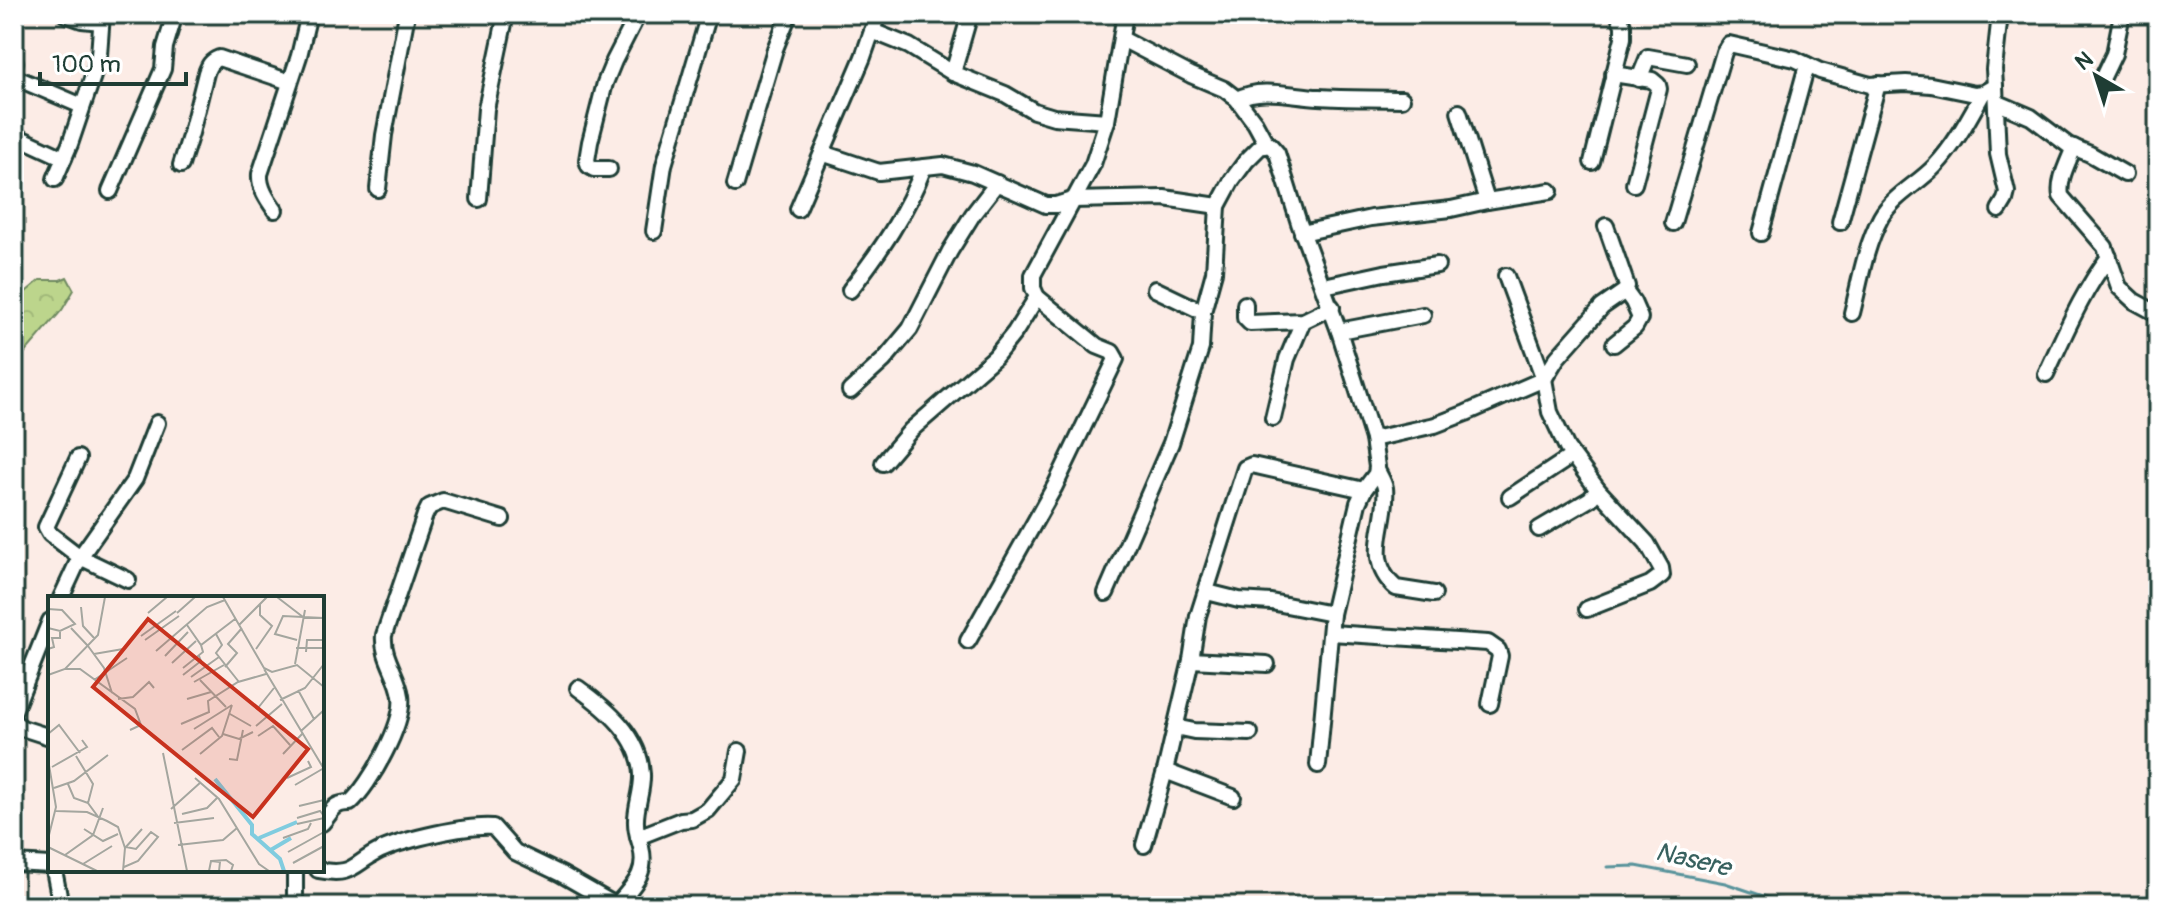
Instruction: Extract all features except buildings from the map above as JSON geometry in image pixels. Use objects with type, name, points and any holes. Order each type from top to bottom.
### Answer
[{"type":"street","points":[[55,179],[70,144],[99,55],[101,18],[82,20],[65,14]]},
{"type":"street","points":[[110,191],[163,69],[165,47],[175,14]]},
{"type":"street","points":[[275,210],[259,181],[260,174],[309,14]]},
{"type":"street","points":[[378,189],[384,135],[407,14]]},
{"type":"street","points":[[479,199],[486,109],[506,14]]},
{"type":"street","points":[[609,169],[589,166],[590,142],[605,83],[638,14]]},
{"type":"street","points":[[654,231],[664,165],[709,14]]},
{"type":"street","points":[[735,184],[775,49],[789,14]]},
{"type":"street","points":[[798,209],[863,57],[878,14]]},
{"type":"street","points":[[968,641],[1055,486],[1116,359],[1112,352],[1097,346],[1037,297],[1033,275],[1093,164],[1107,121],[1125,14]]},
{"type":"street","points":[[1592,162],[1623,38],[1623,25],[1618,14]]},
{"type":"street","points":[[1999,210],[2007,192],[1998,154],[1991,94],[2000,14]]},
{"type":"street","points":[[2102,79],[2114,54],[2122,14]]},
{"type":"street","points":[[953,73],[968,21]]},
{"type":"street","points":[[872,31],[909,46],[953,73],[1005,94],[1034,111],[1054,117],[1107,121]]},
{"type":"street","points":[[1122,39],[1224,89],[1237,99],[1267,145]]},
{"type":"street","points":[[1673,223],[1729,44],[1784,56],[1820,71],[1864,83],[1931,85],[1991,94],[2031,117],[2057,138],[2125,174]]},
{"type":"street","points":[[1639,79],[1648,57],[1687,64]]},
{"type":"street","points":[[181,165],[206,73],[214,60],[219,58],[290,82]]},
{"type":"street","points":[[1761,233],[1807,65]]},
{"type":"street","points":[[1613,74],[1655,82],[1659,89],[1634,184]]},
{"type":"street","points":[[14,77],[82,106]]},
{"type":"street","points":[[1840,222],[1878,84]]},
{"type":"street","points":[[1237,99],[1245,94],[1260,92],[1402,99]]},
{"type":"street","points":[[1852,313],[1866,255],[1880,219],[1893,201],[1933,169],[1991,94]]},
{"type":"street","points":[[1459,112],[1487,201]]},
{"type":"street","points":[[14,135],[64,158]]},
{"type":"street","points":[[1106,593],[1171,443],[1201,348],[1203,312],[1214,272],[1218,206],[1246,161],[1260,147],[1267,145],[1277,153],[1302,233],[1332,307],[1373,439],[1377,470],[1385,489],[1378,536],[1385,576],[1396,588],[1434,594]]},
{"type":"street","points":[[2074,147],[2061,180],[2060,194],[2105,247],[2123,293],[2158,314]]},
{"type":"street","points":[[822,153],[879,172],[943,165],[973,173],[1046,205],[1072,200],[1164,198],[1218,206]]},
{"type":"street","points":[[850,290],[885,244],[903,214],[924,167]]},
{"type":"street","points":[[850,391],[884,360],[910,329],[950,251],[997,183]]},
{"type":"street","points":[[1302,233],[1371,218],[1451,209],[1550,191]]},
{"type":"street","points":[[1373,439],[1435,425],[1544,379],[1557,358],[1602,307],[1625,291],[1627,286],[1606,226]]},
{"type":"street","points":[[2046,374],[2074,314],[2109,257]]},
{"type":"street","points":[[1324,286],[1437,265]]},
{"type":"street","points":[[1506,276],[1544,379],[1550,412],[1558,432],[1598,490],[1647,543],[1661,568],[1662,575],[1650,584],[1587,609]]},
{"type":"street","points":[[1155,289],[1203,312]]},
{"type":"street","points":[[1614,344],[1635,327],[1640,318],[1625,291]]},
{"type":"street","points":[[883,463],[911,430],[995,357],[1037,297]]},
{"type":"street","points":[[1245,304],[1245,318],[1250,323],[1303,321],[1332,307]]},
{"type":"street","points":[[1339,331],[1423,315]]},
{"type":"street","points":[[1273,418],[1287,359],[1303,321]]},
{"type":"street","points":[[62,596],[80,557],[135,479],[157,423]]},
{"type":"street","points":[[1510,497],[1572,456]]},
{"type":"street","points":[[78,458],[46,527],[50,534],[80,557],[128,580]]},
{"type":"street","points":[[1144,845],[1165,771],[1198,616],[1247,465],[1364,490]]},
{"type":"street","points":[[1318,765],[1332,614],[1358,503],[1377,470]]},
{"type":"street","points":[[1539,529],[1590,499],[1598,490]]},
{"type":"street","points":[[324,821],[340,803],[350,803],[355,798],[380,759],[397,723],[401,697],[385,656],[384,635],[429,507],[443,501],[502,519]]},
{"type":"street","points":[[1207,592],[1332,614]]},
{"type":"street","points":[[14,711],[48,626]]},
{"type":"street","points":[[1331,633],[1488,643],[1498,650],[1500,656],[1490,704]]},
{"type":"street","points":[[1191,660],[1267,664]]},
{"type":"street","points":[[324,871],[342,873],[351,870],[381,850],[407,842],[447,832],[493,827],[515,852],[617,906],[643,872],[636,816],[643,776],[639,756],[623,728],[578,688]]},
{"type":"street","points":[[14,722],[22,728],[48,736]]},
{"type":"street","points":[[1175,727],[1194,731],[1250,733]]},
{"type":"street","points":[[638,837],[681,820],[692,819],[708,810],[734,779],[739,751]]},
{"type":"street","points":[[1165,771],[1233,797]]},
{"type":"street","points":[[14,863],[48,865]]},
{"type":"street","points":[[54,872],[61,906]]},
{"type":"street","points":[[295,872],[295,906]]},
{"type":"green space","points":[[67,277],[74,290],[62,310],[15,364],[14,370],[14,302],[40,280]]},
{"type":"waterway","name":"Nasere","points":[[1607,867],[1636,866],[1725,883],[1769,898],[1817,906]]}]
